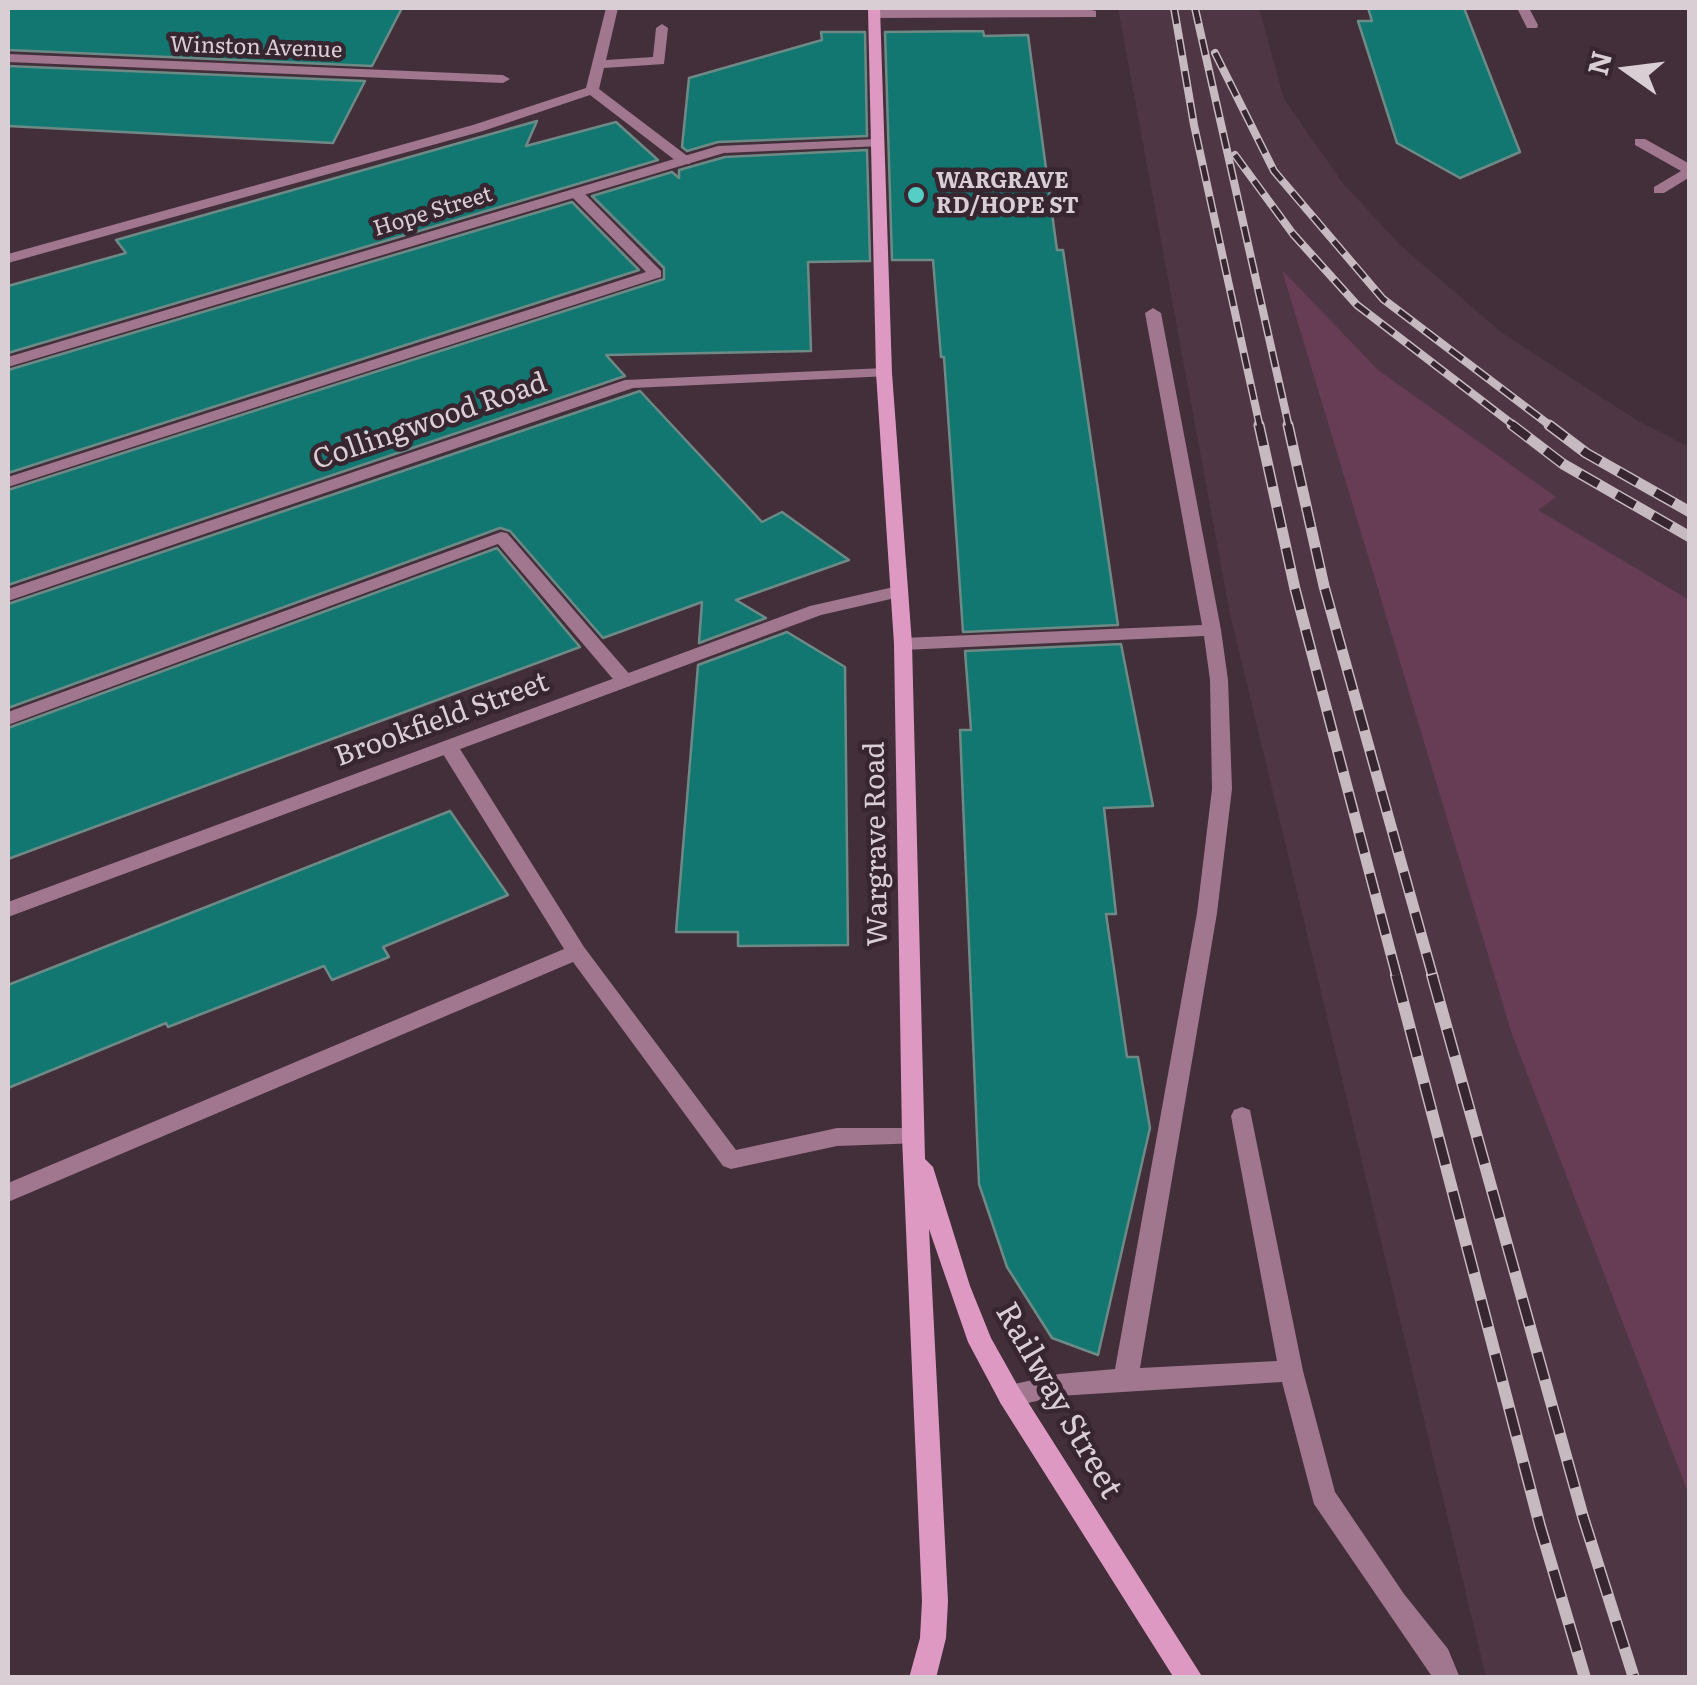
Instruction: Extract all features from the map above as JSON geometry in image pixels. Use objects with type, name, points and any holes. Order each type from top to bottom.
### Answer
[{"type":"street","points":[[592,90],[612,8]]},
{"type":"street","points":[[1523,8],[1532,25]]},
{"type":"street","points":[[874,11],[1091,14]]},
{"type":"street","name":"Wargrave Road","points":[[874,11],[884,373],[903,644],[913,1137],[935,1601],[933,1638],[922,1678]]},
{"type":"street","points":[[600,64],[659,61],[662,28]]},
{"type":"street","name":"Winston Avenue","points":[[8,58],[503,78]]},
{"type":"street","points":[[592,90],[684,161]]},
{"type":"street","points":[[8,259],[478,128],[592,90]]},
{"type":"street","points":[[1640,142],[1690,170],[1659,190]]},
{"type":"street","name":"Hope Street","points":[[8,362],[723,150],[878,143]]},
{"type":"street","points":[[8,482],[656,274],[576,193]]},
{"type":"street","points":[[1126,1378],[1201,950],[1220,806],[1218,680],[1212,630],[1153,313]]},
{"type":"street","name":"Collingwood Road","points":[[8,594],[632,384],[884,373]]},
{"type":"street","points":[[8,719],[501,538],[625,681]]},
{"type":"street","name":"Brookfield Street","points":[[8,910],[816,610],[898,592]]},
{"type":"street","points":[[903,644],[1212,630]]},
{"type":"street","points":[[448,746],[577,952],[731,1160],[837,1137],[913,1137]]},
{"type":"street","points":[[8,1192],[577,952]]},
{"type":"street","points":[[1242,1116],[1291,1371],[1323,1496],[1395,1604],[1438,1658],[1447,1678]]},
{"type":"street","name":"Railway Street","points":[[913,1137],[958,1286],[980,1342],[1010,1396],[1190,1678]]},
{"type":"street","points":[[1010,1396],[1060,1385],[1126,1378],[1291,1371]]},
{"type":"shaded area","points":[[1118,8],[1259,8],[1284,99],[1342,182],[1399,244],[1502,333],[1638,421],[1689,447],[1689,1677],[1486,1677],[1230,614]]},
{"type":"shaded area","points":[[1282,270],[1378,370],[1556,497],[1538,510],[1689,600],[1689,1495],[1512,1034]]},
{"type":"building","points":[[8,8],[402,8],[372,66],[8,50]]},
{"type":"building","points":[[1368,8],[1464,8],[1520,152],[1460,178],[1397,143],[1358,21],[1372,21]]},
{"type":"building","points":[[983,31],[984,36],[1028,35],[1057,250],[1063,250],[1118,625],[963,632],[944,357],[933,260],[892,260],[885,32]]},
{"type":"building","points":[[821,32],[865,32],[867,136],[718,142],[687,151],[682,147],[689,78],[822,40]]},
{"type":"building","points":[[8,66],[365,81],[333,143],[8,126]]},
{"type":"building","points":[[537,121],[526,146],[616,122],[658,160],[8,353],[8,286],[126,253],[116,240]]},
{"type":"building","points":[[867,150],[870,261],[808,262],[811,351],[606,355],[625,376],[8,585],[8,490],[664,279],[664,268],[592,196],[672,172],[679,178],[679,170],[725,157]]},
{"type":"building","points":[[572,202],[639,270],[8,473],[8,370]]},
{"type":"building","points":[[640,391],[762,522],[782,512],[849,560],[736,600],[766,618],[699,643],[702,602],[603,638],[510,531],[500,528],[8,708],[8,604]]},
{"type":"building","points":[[497,548],[580,647],[8,859],[8,728]]},
{"type":"building","points":[[787,632],[845,667],[848,945],[738,946],[738,932],[676,932],[698,665]]},
{"type":"building","points":[[1121,644],[1153,806],[1104,808],[1116,914],[1106,914],[1127,1057],[1138,1057],[1150,1128],[1098,1355],[1052,1338],[1007,1267],[979,1184],[960,730],[971,730],[965,651]]},
{"type":"building","points":[[450,811],[508,895],[383,947],[389,957],[332,980],[324,966],[168,1027],[166,1023],[8,1088],[8,985]]},
{"type":"railway","points":[[1174,8],[1194,125],[1260,427]]},
{"type":"railway","points":[[1195,8],[1289,427]]},
{"type":"railway","points":[[1215,53],[1274,171],[1383,299],[1552,427]]},
{"type":"railway","points":[[1235,155],[1293,234],[1357,305],[1516,427]]},
{"type":"railway","points":[[1259,425],[1295,589],[1397,977]]},
{"type":"railway","points":[[1288,425],[1324,586],[1433,977]]},
{"type":"railway","points":[[1512,425],[1563,464],[1690,537]]},
{"type":"railway","points":[[1549,425],[1586,453],[1690,512]]},
{"type":"railway","points":[[1396,975],[1540,1526],[1585,1678]]},
{"type":"railway","points":[[1432,975],[1583,1517],[1634,1678]]},
{"type":"place","name":"WARGRAVE RD/HOPE ST","points":[[916,195]]}]
